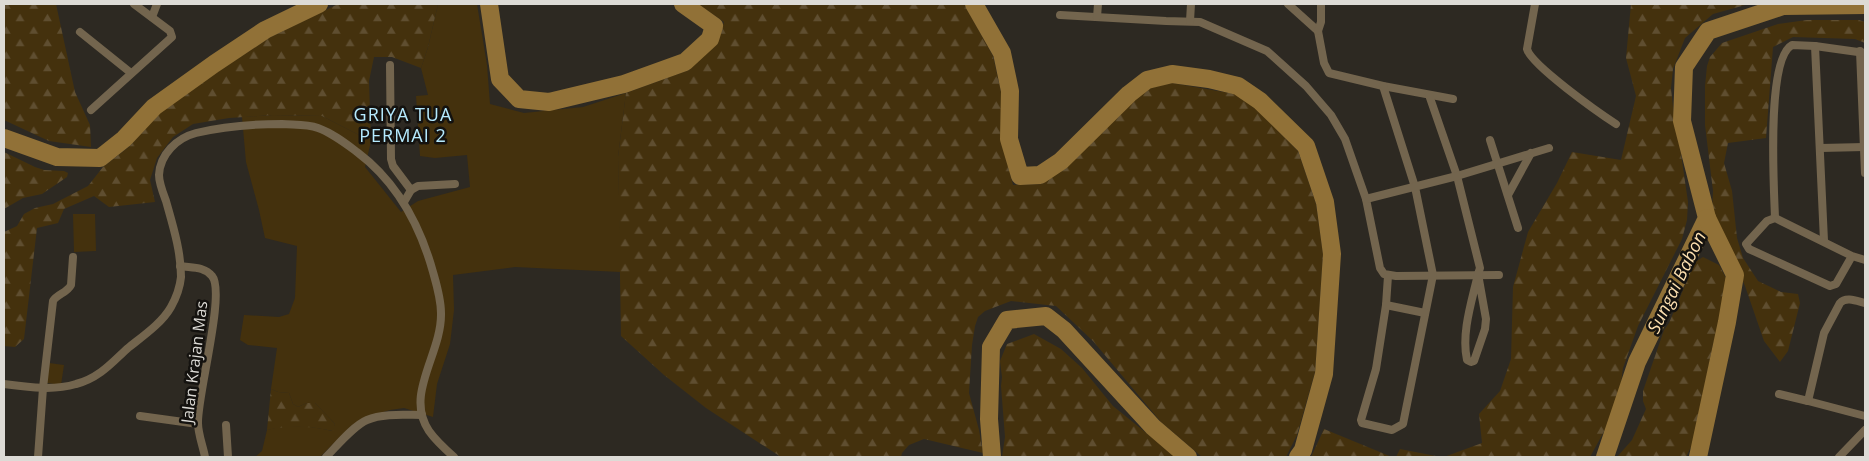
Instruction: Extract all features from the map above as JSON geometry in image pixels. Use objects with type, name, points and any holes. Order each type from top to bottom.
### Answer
[{"type":"street","points":[[91,110],[172,37],[170,31],[134,4]]},
{"type":"street","points":[[152,17],[157,4]]},
{"type":"street","points":[[1097,17],[1098,4]]},
{"type":"street","points":[[1190,21],[1191,4]]},
{"type":"street","points":[[1288,4],[1318,31]]},
{"type":"street","points":[[1321,4],[1321,22],[1318,31],[1324,63],[1329,73],[1383,86],[1453,99]]},
{"type":"street","points":[[1535,4],[1526,49],[1528,54],[1545,70],[1616,124]]},
{"type":"street","points":[[1060,15],[1166,22],[1200,22],[1267,51],[1306,86],[1331,115],[1345,139],[1366,199],[1380,268],[1384,274],[1388,276],[1499,275]]},
{"type":"street","points":[[80,32],[132,73]]},
{"type":"street","points":[[1775,218],[1773,134],[1775,99],[1784,52],[1792,45],[1863,52],[1865,173]]},
{"type":"street","points":[[1815,46],[1824,241]]},
{"type":"street","points":[[390,65],[391,160],[393,166],[411,190]]},
{"type":"street","points":[[1383,86],[1415,187],[1433,275],[1404,424],[1392,430],[1362,423],[1361,420],[1373,384],[1386,305],[1388,276]]},
{"type":"street","points":[[1429,95],[1458,176],[1480,268],[1478,274],[1470,313],[1464,348],[1467,360],[1471,362],[1474,361],[1485,329],[1486,319],[1478,274]]},
{"type":"street","points":[[4,384],[43,388],[78,384],[100,372],[159,321],[170,308],[181,279],[180,266],[177,241],[159,176],[162,161],[170,149],[180,140],[209,130],[245,124],[293,124],[317,128],[347,144],[370,162],[387,178],[404,202],[416,224],[429,256],[439,292],[441,312],[440,330],[434,354],[421,389],[419,403],[427,428],[436,440],[454,457]]},
{"type":"street","points":[[1490,140],[1518,228]]},
{"type":"street","points":[[1821,148],[1865,144]]},
{"type":"street","points":[[1366,199],[1458,176],[1549,148]]},
{"type":"street","points":[[1508,195],[1532,153]]},
{"type":"street","points":[[404,202],[411,190],[418,186],[455,184]]},
{"type":"street","points":[[1852,256],[1836,284],[1832,286],[1749,249],[1746,246],[1746,242],[1767,221],[1775,218],[1852,256],[1865,260]]},
{"type":"street","points":[[38,457],[43,388],[53,301],[69,289],[71,285],[73,257]]},
{"type":"street","name":"Jalan Krajan Mas","points":[[180,266],[202,268],[213,276],[216,287],[210,347],[203,377],[198,424],[205,457]]},
{"type":"street","points":[[1808,401],[1824,333],[1840,303],[1848,299],[1865,303]]},
{"type":"street","points":[[1386,305],[1425,313]]},
{"type":"street","points":[[1778,394],[1865,416]]},
{"type":"street","points":[[326,457],[365,421],[379,417],[422,415]]},
{"type":"street","points":[[140,416],[198,424]]},
{"type":"street","points":[[226,425],[228,457]]},
{"type":"street","points":[[1839,457],[1865,430]]},
{"type":"green space","points":[[4,4],[56,4],[75,92],[90,125],[91,147],[49,141],[4,120]]},
{"type":"green space","points":[[338,4],[438,4],[421,68],[392,57],[374,57],[369,81],[371,141],[322,116],[273,115],[229,118],[193,124],[173,137],[157,158],[150,180],[155,202],[109,207],[94,196],[64,209],[58,223],[37,228],[24,339],[15,347],[4,346],[4,232],[17,226],[24,214],[35,208],[53,204],[88,186],[103,167],[130,146],[160,113],[219,71],[269,38]]},
{"type":"green space","points":[[438,4],[477,4],[487,65],[490,104],[524,113],[583,107],[626,93],[618,157],[621,272],[515,267],[453,275],[454,310],[450,344],[437,384],[433,417],[404,408],[390,410],[361,419],[351,426],[320,457],[255,457],[262,451],[267,430],[300,426],[332,431],[335,424],[315,403],[307,403],[298,407],[293,404],[289,393],[271,389],[277,348],[248,345],[240,340],[244,315],[279,317],[289,314],[295,298],[297,246],[265,238],[246,162],[242,117],[273,115],[322,116],[371,141],[365,167],[401,212],[418,201],[470,187],[467,155],[435,158],[420,156],[416,96],[428,95],[421,68]]},
{"type":"green space","points":[[698,4],[964,4],[993,56],[1001,92],[1001,140],[1013,185],[1042,184],[1067,167],[1135,100],[1151,88],[1172,83],[1235,94],[1255,108],[1298,151],[1316,204],[1323,254],[1315,372],[1297,435],[1286,457],[1202,457],[1161,422],[1093,341],[1056,306],[1011,301],[985,311],[978,317],[975,326],[969,393],[983,453],[924,439],[909,445],[901,457],[781,457],[706,408],[664,375],[621,336],[618,157],[626,93],[689,70],[717,43],[724,22]]},
{"type":"green space","points":[[1631,4],[1749,4],[1713,14],[1685,38],[1673,69],[1671,88],[1688,202],[1687,220],[1682,239],[1638,326],[1623,368],[1618,406],[1590,457],[1444,457],[1482,443],[1479,414],[1500,391],[1511,359],[1513,287],[1528,232],[1557,183],[1572,152],[1621,160],[1636,96],[1626,58]]},
{"type":"green space","points":[[1807,20],[1859,20],[1865,22],[1865,43],[1855,39],[1793,37],[1773,47],[1766,138],[1728,143],[1724,163],[1732,191],[1737,238],[1743,258],[1758,281],[1781,292],[1798,294],[1800,303],[1788,351],[1780,362],[1764,341],[1745,286],[1712,210],[1713,191],[1705,125],[1705,86],[1710,57],[1722,43],[1778,24]]},
{"type":"green space","points":[[4,152],[44,170],[64,171],[68,173],[67,177],[42,194],[23,198],[4,209]]},
{"type":"green space","points":[[73,214],[95,214],[96,251],[74,252]]},
{"type":"green space","points":[[1703,257],[1719,265],[1727,280],[1726,303],[1713,344],[1693,443],[1686,457],[1617,457],[1632,440],[1646,409],[1643,401],[1643,391],[1664,330],[1669,323],[1695,262]]},
{"type":"green space","points":[[1034,334],[1061,349],[1082,368],[1113,406],[1176,457],[1002,457],[1005,437],[1000,361],[1007,344]]},
{"type":"green space","points":[[49,363],[64,365],[61,385],[47,383]]},
{"type":"green space","points":[[271,389],[289,393],[293,404],[298,407],[307,403],[315,403],[335,424],[333,431],[300,427],[267,430]]},
{"type":"green space","points":[[1324,429],[1392,457],[1311,457]]},
{"type":"green space","points":[[1400,449],[1441,457],[1396,457]]},
{"type":"waterway","points":[[4,138],[57,157],[100,158],[124,139],[154,107],[214,64],[265,30],[319,4]]},
{"type":"waterway","points":[[489,4],[500,79],[519,99],[549,102],[624,84],[685,62],[710,39],[714,26],[683,4]]},
{"type":"waterway","points":[[974,4],[1002,53],[1010,91],[1009,139],[1020,176],[1040,175],[1061,161],[1129,94],[1147,80],[1172,74],[1209,79],[1238,86],[1260,101],[1306,146],[1325,202],[1332,254],[1324,374],[1303,450],[1298,457]]},
{"type":"waterway","name":"Sungai Babon","points":[[1605,457],[1637,362],[1707,218],[1682,121],[1684,67],[1708,31],[1783,6],[1865,5]]},
{"type":"waterway","points":[[1698,457],[1727,322],[1735,275],[1707,218]]},
{"type":"waterway","points":[[992,457],[989,419],[991,347],[1007,320],[1046,316],[1064,330],[1153,427],[1188,457]]},
{"type":"district","name":"GRIYA TUA PERMAI 2","points":[[403,124]]}]
